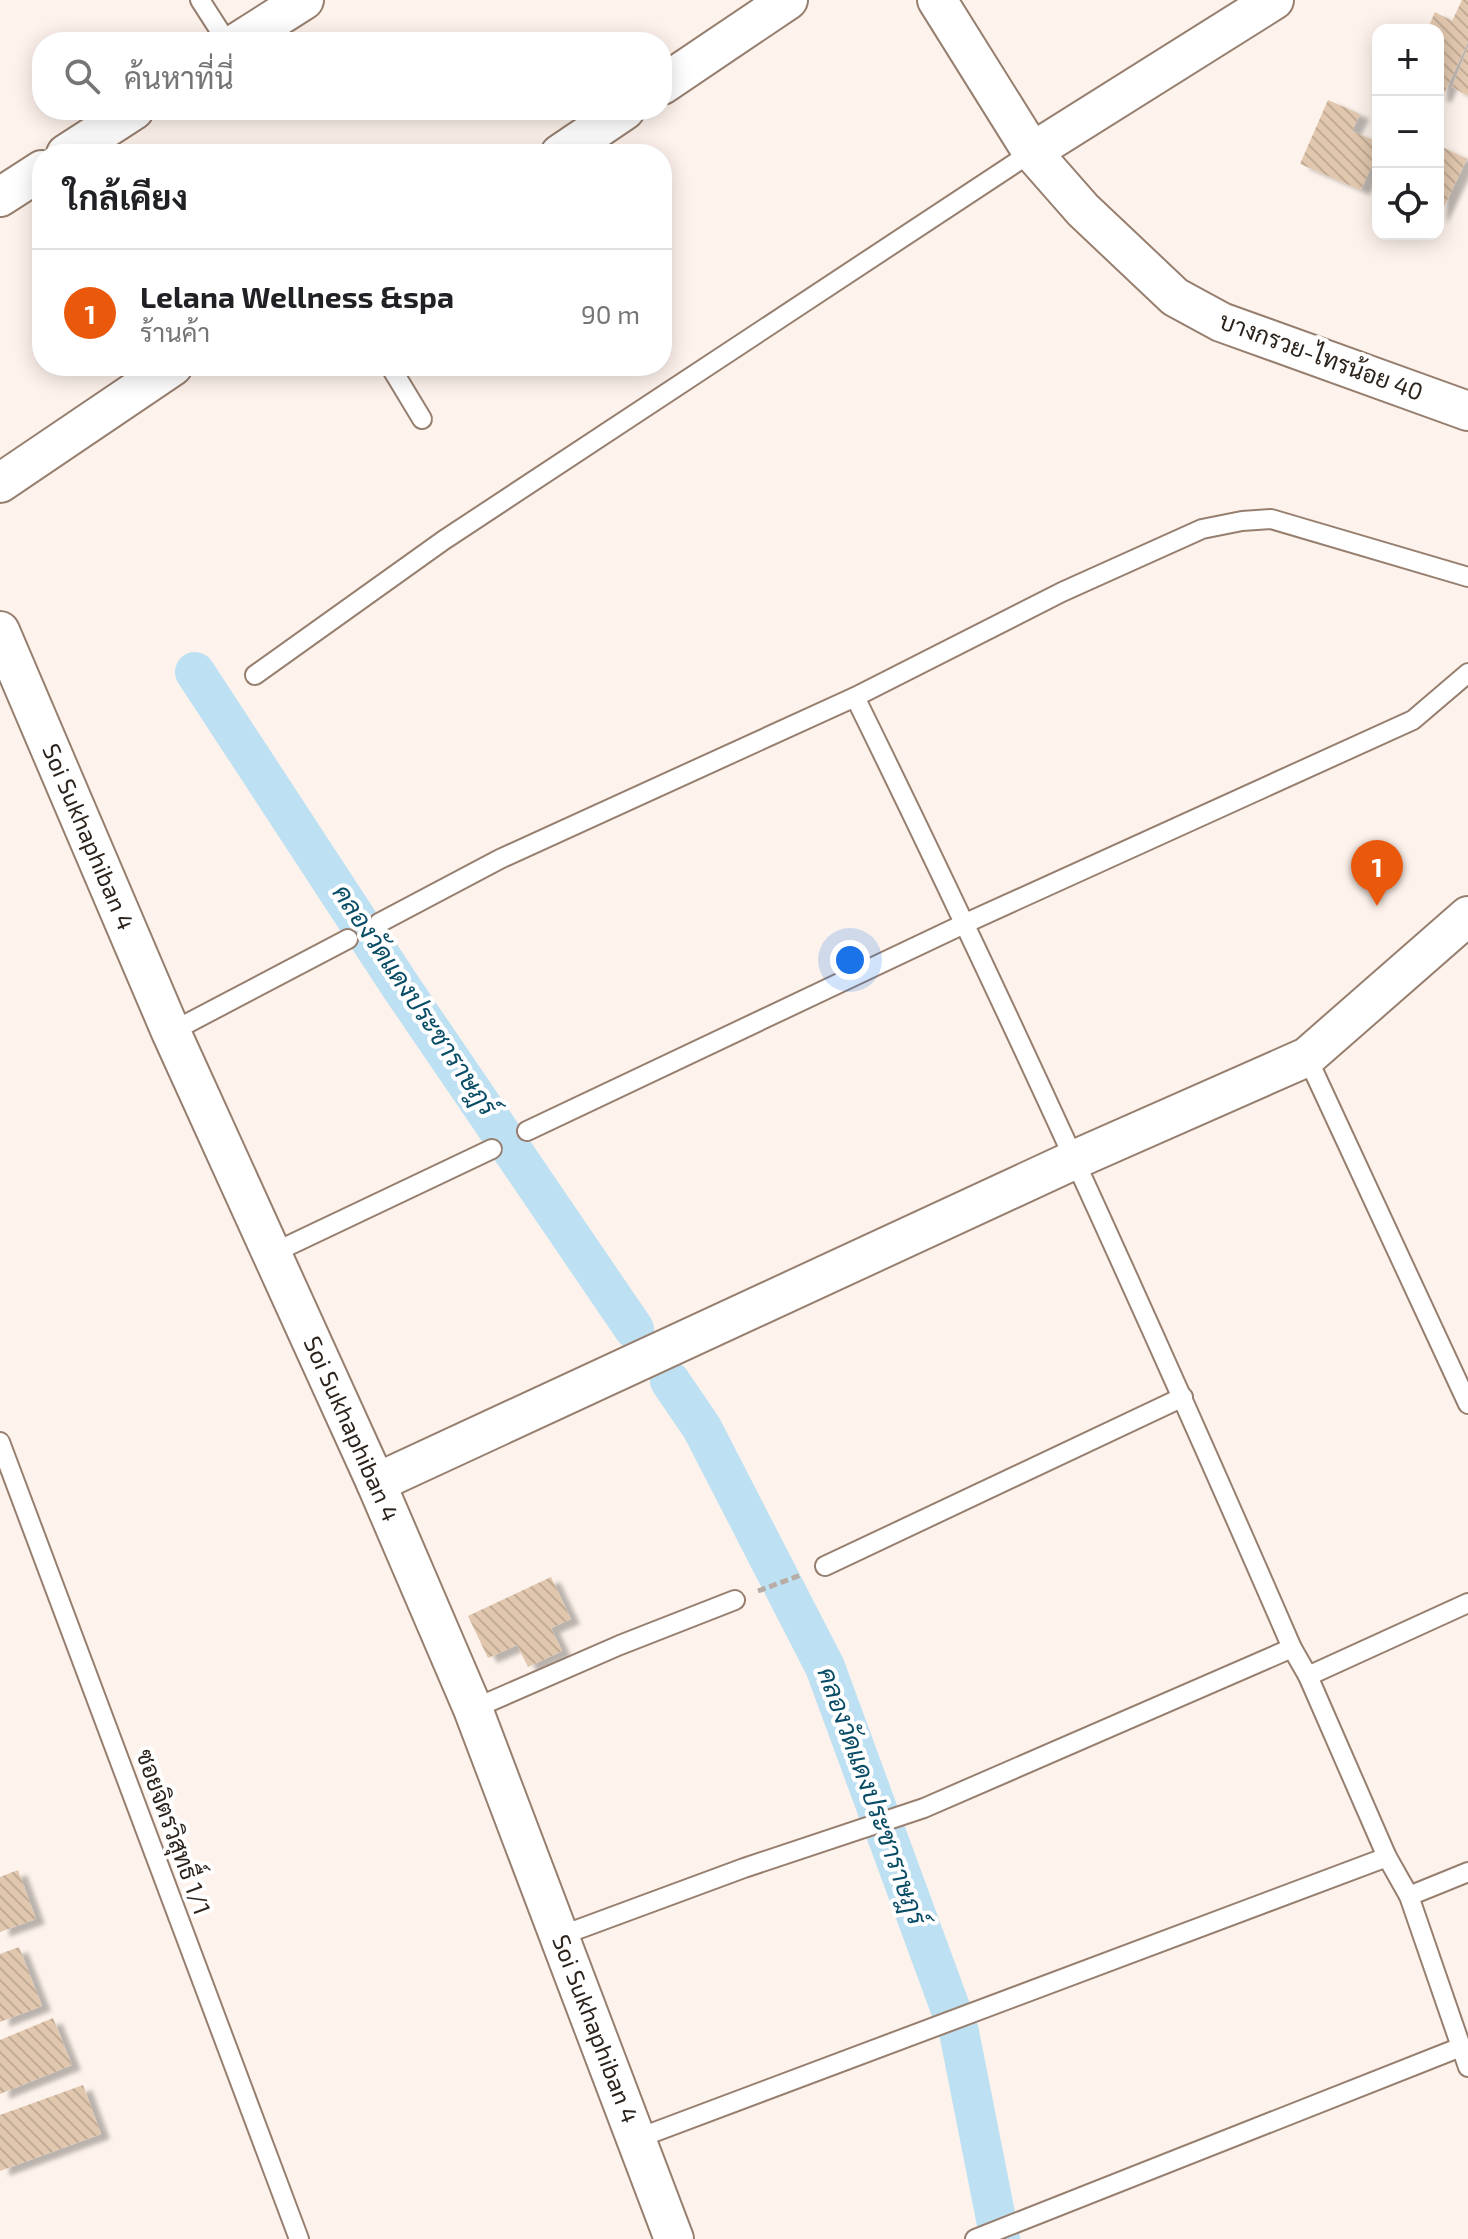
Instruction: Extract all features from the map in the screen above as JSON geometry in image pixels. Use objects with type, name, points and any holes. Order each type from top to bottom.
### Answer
[{"type":"street","points":[[254,32],[304,0]]},
{"type":"street","points":[[672,78],[788,0]]},
{"type":"street","name":"บางกรวย-ไทรน้อย 40","points":[[937,0],[1032,152],[1083,210],[1175,297],[1221,322],[1468,411]]},
{"type":"street","points":[[1032,152],[1274,0]]},
{"type":"street","points":[[81,144],[119,120]]},
{"type":"street","points":[[575,144],[610,120]]},
{"type":"street","points":[[0,197],[32,176]]},
{"type":"street","points":[[0,483],[158,376]]},
{"type":"street","name":"Soi Sukhaphiban 4","points":[[0,631],[171,1032],[376,1483],[473,1709],[674,2239]]},
{"type":"street","points":[[376,1483],[1076,1159],[1307,1057],[1467,920]]},
{"type":"lane","points":[[200,0],[221,32]]},
{"type":"lane","points":[[255,675],[444,540],[1032,152]]},
{"type":"lane","points":[[396,376],[422,419]]},
{"type":"lane","points":[[379,923],[500,859],[855,697],[1062,592],[1202,529],[1271,519],[1468,577]]},
{"type":"lane","points":[[527,1131],[966,923],[1413,720],[1468,673]]},
{"type":"lane","points":[[855,697],[966,923],[1076,1159],[1292,1648],[1308,1676],[1387,1857],[1409,1896],[1468,2067]]},
{"type":"lane","points":[[171,1032],[348,939]]},
{"type":"lane","points":[[1307,1057],[1468,1404]]},
{"type":"lane","points":[[273,1253],[492,1149]]},
{"type":"lane","points":[[825,1566],[1183,1397]]},
{"type":"lane","name":"ซอยจิตรวิสุทธื์ 1/1","points":[[0,1442],[299,2239]]},
{"type":"lane","points":[[473,1709],[620,1645],[735,1600]]},
{"type":"lane","points":[[1308,1676],[1468,1603]]},
{"type":"lane","points":[[560,1936],[924,1808],[1292,1648]]},
{"type":"lane","points":[[636,2139],[1387,1857]]},
{"type":"lane","points":[[1409,1896],[1468,1872]]},
{"type":"lane","points":[[975,2239],[1461,2047]]},
{"type":"path","points":[[735,1600],[825,1566]]},
{"type":"building","points":[[1462,0],[1468,0],[1468,42],[1444,94],[1444,24],[1430,24],[1435,12],[1452,21]]},
{"type":"building","points":[[1468,47],[1468,96],[1452,87]]},
{"type":"building","points":[[1328,100],[1360,114],[1352,131],[1372,139],[1372,165],[1361,190],[1300,164]]},
{"type":"building","points":[[1444,148],[1467,159],[1444,207]]},
{"type":"building","points":[[551,1577],[571,1619],[551,1628],[562,1651],[528,1667],[517,1645],[488,1658],[468,1616]]},
{"type":"building","points":[[18,1870],[36,1919],[0,1932],[0,1877]]},
{"type":"building","points":[[19,1947],[42,2006],[0,2022],[0,1954]]},
{"type":"building","points":[[53,2018],[72,2065],[0,2094],[0,2040]]},
{"type":"building","points":[[83,2085],[101,2134],[0,2171],[0,2115]]},
{"type":"waterway","name":"คลองวัดแดงประชาราษฎร์","points":[[195,672],[401,987],[634,1329]]},
{"type":"waterway","name":"คลองวัดแดงประชาราษฎร์","points":[[670,1381],[702,1428],[825,1667],[959,2032],[1000,2239]]},
{"type":"place","name":"Lelana Wellness &spa","points":[[1377,906]]}]
